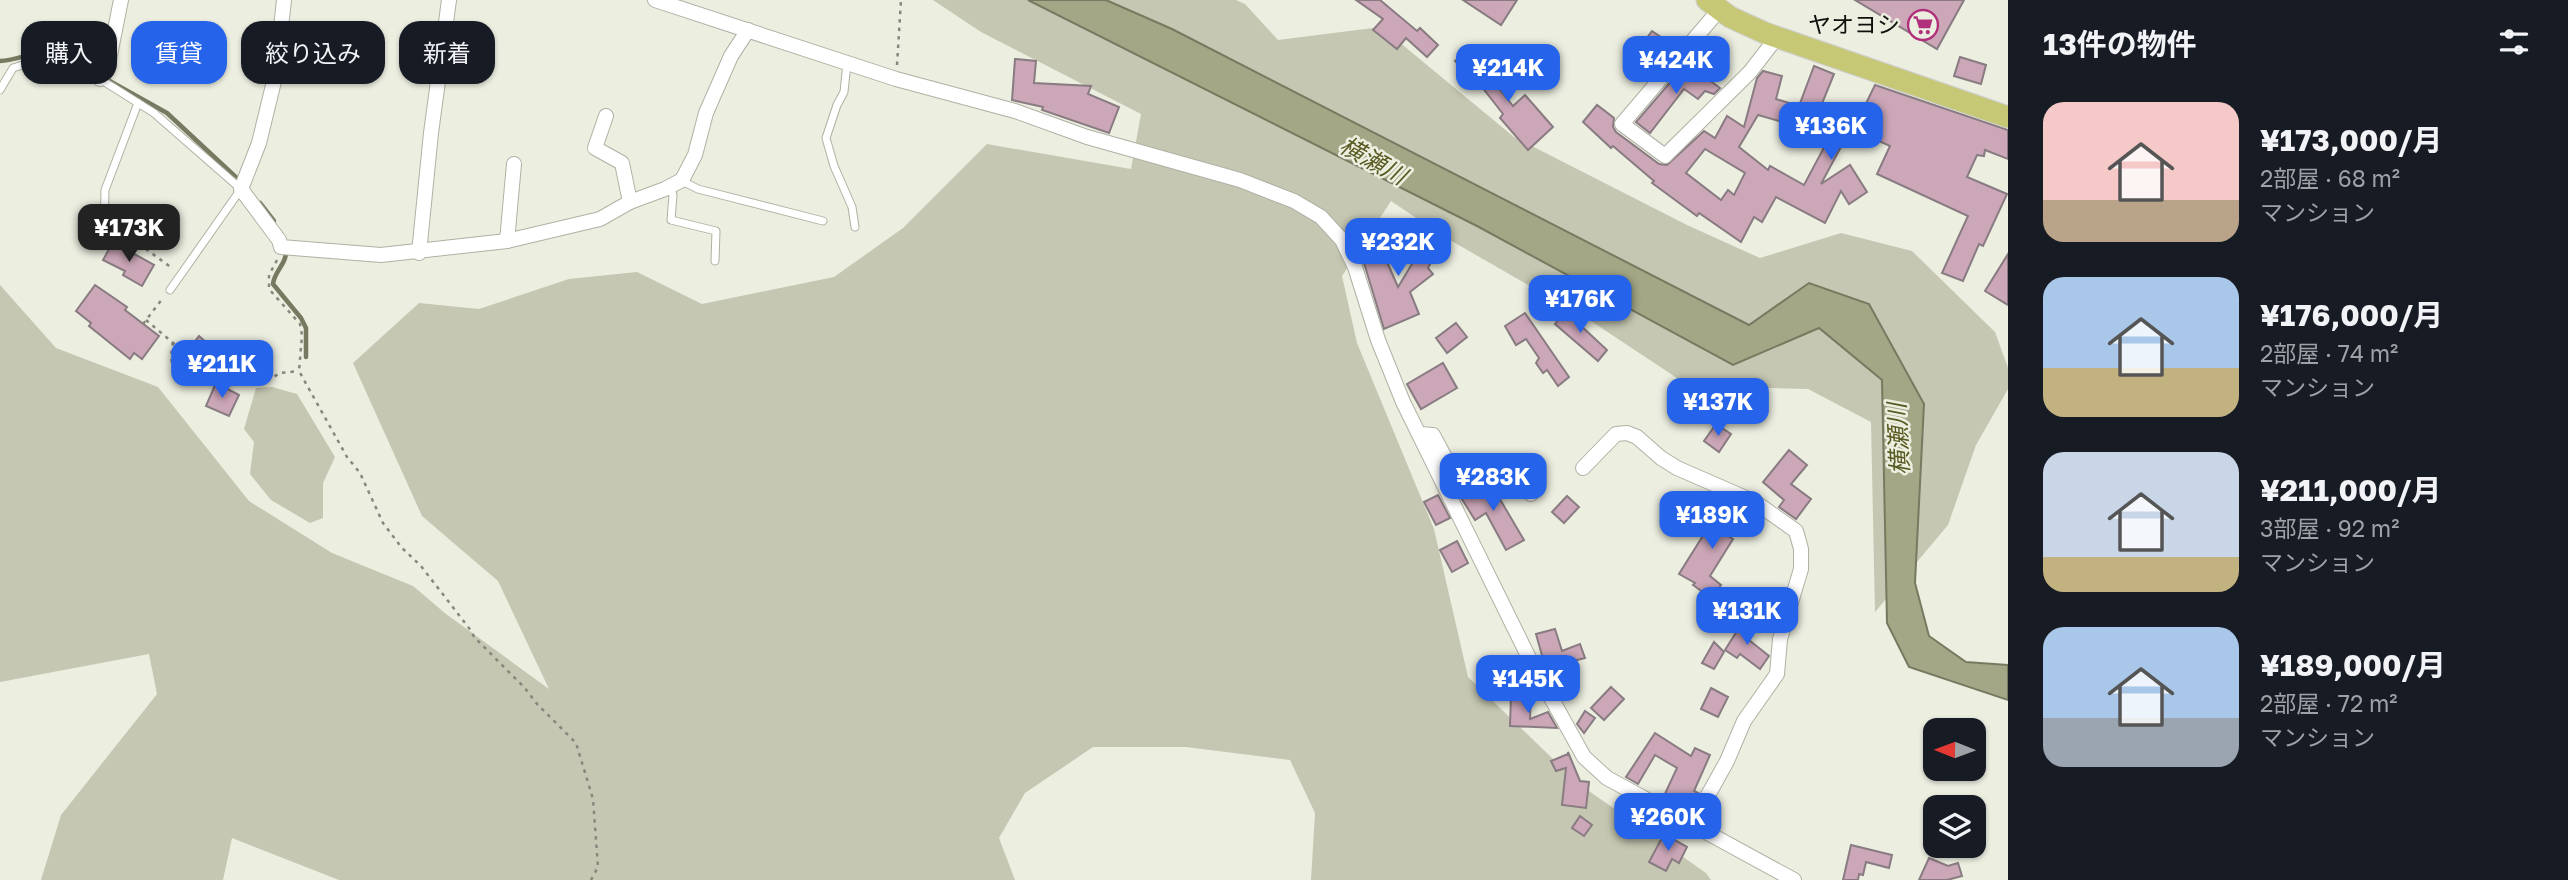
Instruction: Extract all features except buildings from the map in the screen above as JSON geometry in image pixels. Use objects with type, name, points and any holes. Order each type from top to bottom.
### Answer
[{"type":"main road","points":[[1713,5],[1730,17],[1777,37],[2008,117]]},
{"type":"street","points":[[117,21],[121,0]]},
{"type":"street","points":[[284,0],[276,73],[259,143],[241,189],[279,240],[281,247],[382,255],[419,253],[507,241],[600,219],[630,202],[676,183],[695,155],[706,113],[731,56],[748,30]]},
{"type":"street","points":[[419,253],[449,0]]},
{"type":"street","points":[[655,0],[896,79],[1015,111],[1087,137],[1208,169],[1294,201],[1321,218],[1342,240],[1355,267],[1378,340],[1403,402],[1529,658],[1584,757],[1608,778],[1794,880]]},
{"type":"street","points":[[1713,5],[1622,124],[1665,156],[1750,72],[1777,37]]},
{"type":"street","points":[[606,116],[595,148],[622,163],[630,202]]},
{"type":"street","points":[[507,241],[514,164]]},
{"type":"street","points":[[1583,468],[1616,434],[1627,433],[1637,437],[1677,468],[1755,502],[1796,531],[1801,549],[1801,569],[1780,639],[1777,674],[1744,722],[1727,761],[1692,824]]},
{"type":"street","points":[[1420,434],[1433,435],[1456,478],[1471,480],[1489,469],[1504,469],[1514,474],[1531,494]]},
{"type":"lane","points":[[847,63],[844,92],[826,138],[834,166],[852,207],[855,227]]},
{"type":"lane","points":[[0,90],[13,68],[21,66]]},
{"type":"lane","points":[[108,84],[154,113],[241,189],[170,289]]},
{"type":"lane","points":[[104,235],[105,190],[138,103]]},
{"type":"lane","points":[[715,261],[716,231],[671,220],[676,183],[823,221]]},
{"type":"path","points":[[896,79],[901,0]]},
{"type":"path","points":[[104,235],[139,244],[181,274]]},
{"type":"path","points":[[281,247],[279,257],[269,275],[269,289],[300,324],[302,335],[299,371],[347,457],[360,473],[383,523],[402,548],[421,566],[474,637],[576,743],[593,799],[598,867],[591,880]]},
{"type":"path","points":[[170,289],[144,322],[187,349],[200,367],[213,376],[229,383],[255,384],[280,373],[299,371]]},
{"type":"path","points":[[173,342],[170,357],[175,374],[184,381],[213,376]]},
{"type":"shaded area","points":[[933,0],[1236,0],[1245,4],[1278,40],[1381,27],[1514,137],[1687,225],[1760,258],[1841,233],[1912,251],[1995,332],[2008,368],[2008,389],[1976,445],[1948,525],[1875,612],[1871,422],[1808,389],[1689,386],[1594,323],[1443,236],[1391,201],[1342,276],[1357,343],[1434,529],[1468,677],[1579,784],[1706,873],[1711,880],[1311,880],[1315,813],[1290,760],[1186,747],[1093,747],[1025,793],[999,838],[1015,880],[339,880],[232,838],[223,880],[41,880],[61,815],[157,694],[149,654],[0,682],[0,285],[56,348],[158,387],[249,501],[332,553],[413,586],[446,614],[549,689],[498,581],[422,516],[353,363],[419,303],[479,309],[569,279],[637,272],[702,304],[834,277],[903,228],[987,144],[1131,169],[1141,114],[981,32]]},
{"type":"shaded area","points":[[272,387],[297,394],[335,457],[323,483],[323,518],[310,523],[271,500],[250,474],[254,442],[244,429],[256,388]]},
{"type":"water","name":"横瀬川","points":[[1028,0],[1106,0],[1172,29],[1749,325],[1809,283],[1869,304],[1924,404],[1915,583],[1929,636],[1966,662],[2008,665],[2008,700],[1909,667],[1887,623],[1882,380],[1819,328],[1733,365],[1477,226]]},
{"type":"waterway","points":[[0,61],[21,57]]},
{"type":"waterway","points":[[115,84],[167,113],[240,181]]},
{"type":"waterway","points":[[260,203],[274,221]]},
{"type":"waterway","points":[[286,251],[285,260],[273,284],[306,328],[306,357]]},
{"type":"place","name":"ヤオヨシ","points":[[1923,25]]}]
